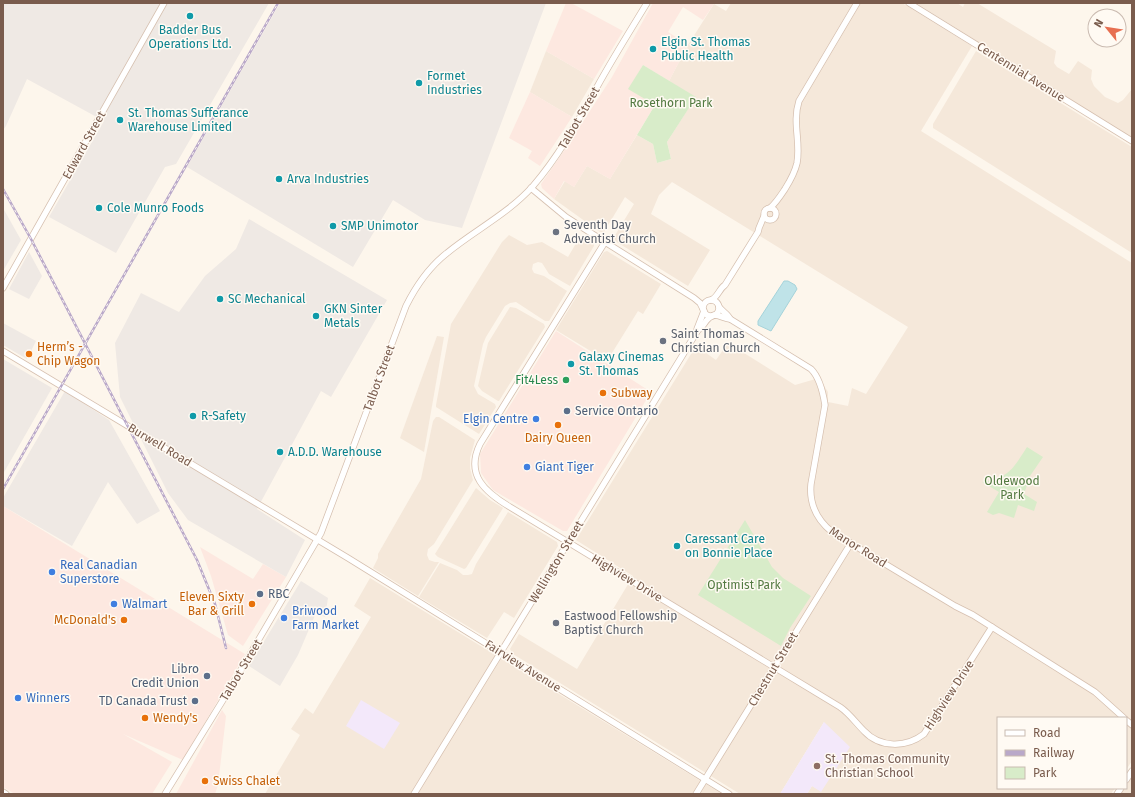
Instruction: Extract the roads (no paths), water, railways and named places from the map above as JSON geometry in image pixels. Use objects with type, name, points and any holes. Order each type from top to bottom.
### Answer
[{"type":"street","name":"Edward Street","points":[[3,288],[164,3]]},
{"type":"street","name":"Talbot Street","points":[[165,794],[231,687],[326,522],[406,306],[412,294],[437,262],[455,246],[506,211],[531,188],[549,166],[565,142],[647,3]]},
{"type":"street","points":[[758,232],[765,211],[770,208],[780,197],[790,180],[797,163],[798,149],[796,116],[799,102],[857,3]]},
{"type":"street","name":"Centennial Avenue","points":[[909,3],[1132,141]]},
{"type":"street","points":[[531,188],[566,217],[694,298],[700,303],[707,314],[730,319]]},
{"type":"street","points":[[704,310],[704,304],[716,297],[725,285],[758,232],[775,217],[775,211],[780,201],[780,197]]},
{"type":"street","points":[[770,208],[775,211]]},
{"type":"street","points":[[764,216],[770,220]]},
{"type":"street","name":"Highview Drive","points":[[605,242],[478,447],[475,464],[478,478],[488,492],[842,708],[864,731],[873,738],[891,744],[905,744],[919,738],[928,729],[992,627]]},
{"type":"street","points":[[713,316],[718,312],[720,299],[725,285]]},
{"type":"street","points":[[694,298],[716,301],[719,306]]},
{"type":"street","name":"Manor Road","points":[[719,306],[730,319],[810,368],[818,378],[825,405],[811,484],[812,501],[815,512],[822,523],[832,532],[955,606],[973,615],[1095,692],[1123,717]]},
{"type":"street","name":"Wellington Street","points":[[698,330],[697,327],[704,310]]},
{"type":"street","name":"Wellington Street","points":[[414,794],[698,330],[708,318],[713,316]]},
{"type":"street","name":"Burwell Road","points":[[3,351],[317,540]]},
{"type":"street","name":"Fairview Avenue","points":[[317,540],[729,794]]},
{"type":"street","name":"Chestnut Street","points":[[696,794],[850,543]]},
{"type":"water","points":[[784,281],[788,281],[795,285],[797,289],[771,331],[758,325],[758,321]]},
{"type":"railway","points":[[3,489],[278,3]]},
{"type":"railway","points":[[3,189],[31,239],[197,560],[215,604],[226,648]]},
{"type":"place","name":"Badder Bus Operations Ltd.","points":[[190,16]]},
{"type":"place","name":"Elgin St. Thomas Public Health","points":[[653,49]]},
{"type":"place","name":"Formet Industries","points":[[419,83]]},
{"type":"place","name":"St. Thomas Sufferance Warehouse Limited","points":[[120,120]]},
{"type":"place","name":"Arva Industries","points":[[279,179]]},
{"type":"place","name":"Cole Munro Foods","points":[[99,208]]},
{"type":"place","name":"SMP Unimotor","points":[[333,226]]},
{"type":"place","name":"Seventh Day Adventist Church","points":[[556,232]]},
{"type":"place","name":"SC Mechanical","points":[[220,299]]},
{"type":"place","name":"GKN Sinter Metals","points":[[316,316]]},
{"type":"place","name":"Saint Thomas Christian Church","points":[[663,341]]},
{"type":"place","name":"Herm’s - Chip Wagon","points":[[29,354]]},
{"type":"place","name":"Galaxy Cinemas St. Thomas","points":[[571,364]]},
{"type":"place","name":"Fit4Less","points":[[566,380]]},
{"type":"place","name":"Subway","points":[[603,393]]},
{"type":"place","name":"Service Ontario","points":[[567,411]]},
{"type":"place","name":"R-Safety","points":[[193,416]]},
{"type":"place","name":"Elgin Centre","points":[[536,419]]},
{"type":"place","name":"Dairy Queen","points":[[558,425]]},
{"type":"place","name":"A.D.D. Warehouse","points":[[280,452]]},
{"type":"place","name":"Giant Tiger","points":[[527,467]]},
{"type":"place","name":"Caressant Care on Bonnie Place","points":[[677,546]]},
{"type":"place","name":"Real Canadian Superstore","points":[[52,572]]},
{"type":"place","name":"RBC","points":[[260,594]]},
{"type":"place","name":"Walmart","points":[[114,604]]},
{"type":"place","name":"Eleven Sixty Bar & Grill","points":[[252,604]]},
{"type":"place","name":"Briwood Farm Market","points":[[284,618]]},
{"type":"place","name":"McDonald's","points":[[124,620]]},
{"type":"place","name":"Eastwood Fellowship Baptist Church","points":[[556,623]]},
{"type":"place","name":"Libro Credit Union","points":[[207,676]]},
{"type":"place","name":"Winners","points":[[18,698]]},
{"type":"place","name":"TD Canada Trust","points":[[195,701]]},
{"type":"place","name":"Wendy's","points":[[145,718]]},
{"type":"place","name":"St. Thomas Community Christian School","points":[[817,766]]},
{"type":"place","name":"Swiss Chalet","points":[[205,781]]},
{"type":"park label","name":"Rosethorn Park","points":[[671,103]]},
{"type":"park label","name":"Oldewood Park","points":[[1012,488]]},
{"type":"park label","name":"Optimist Park","points":[[744,585]]}]
